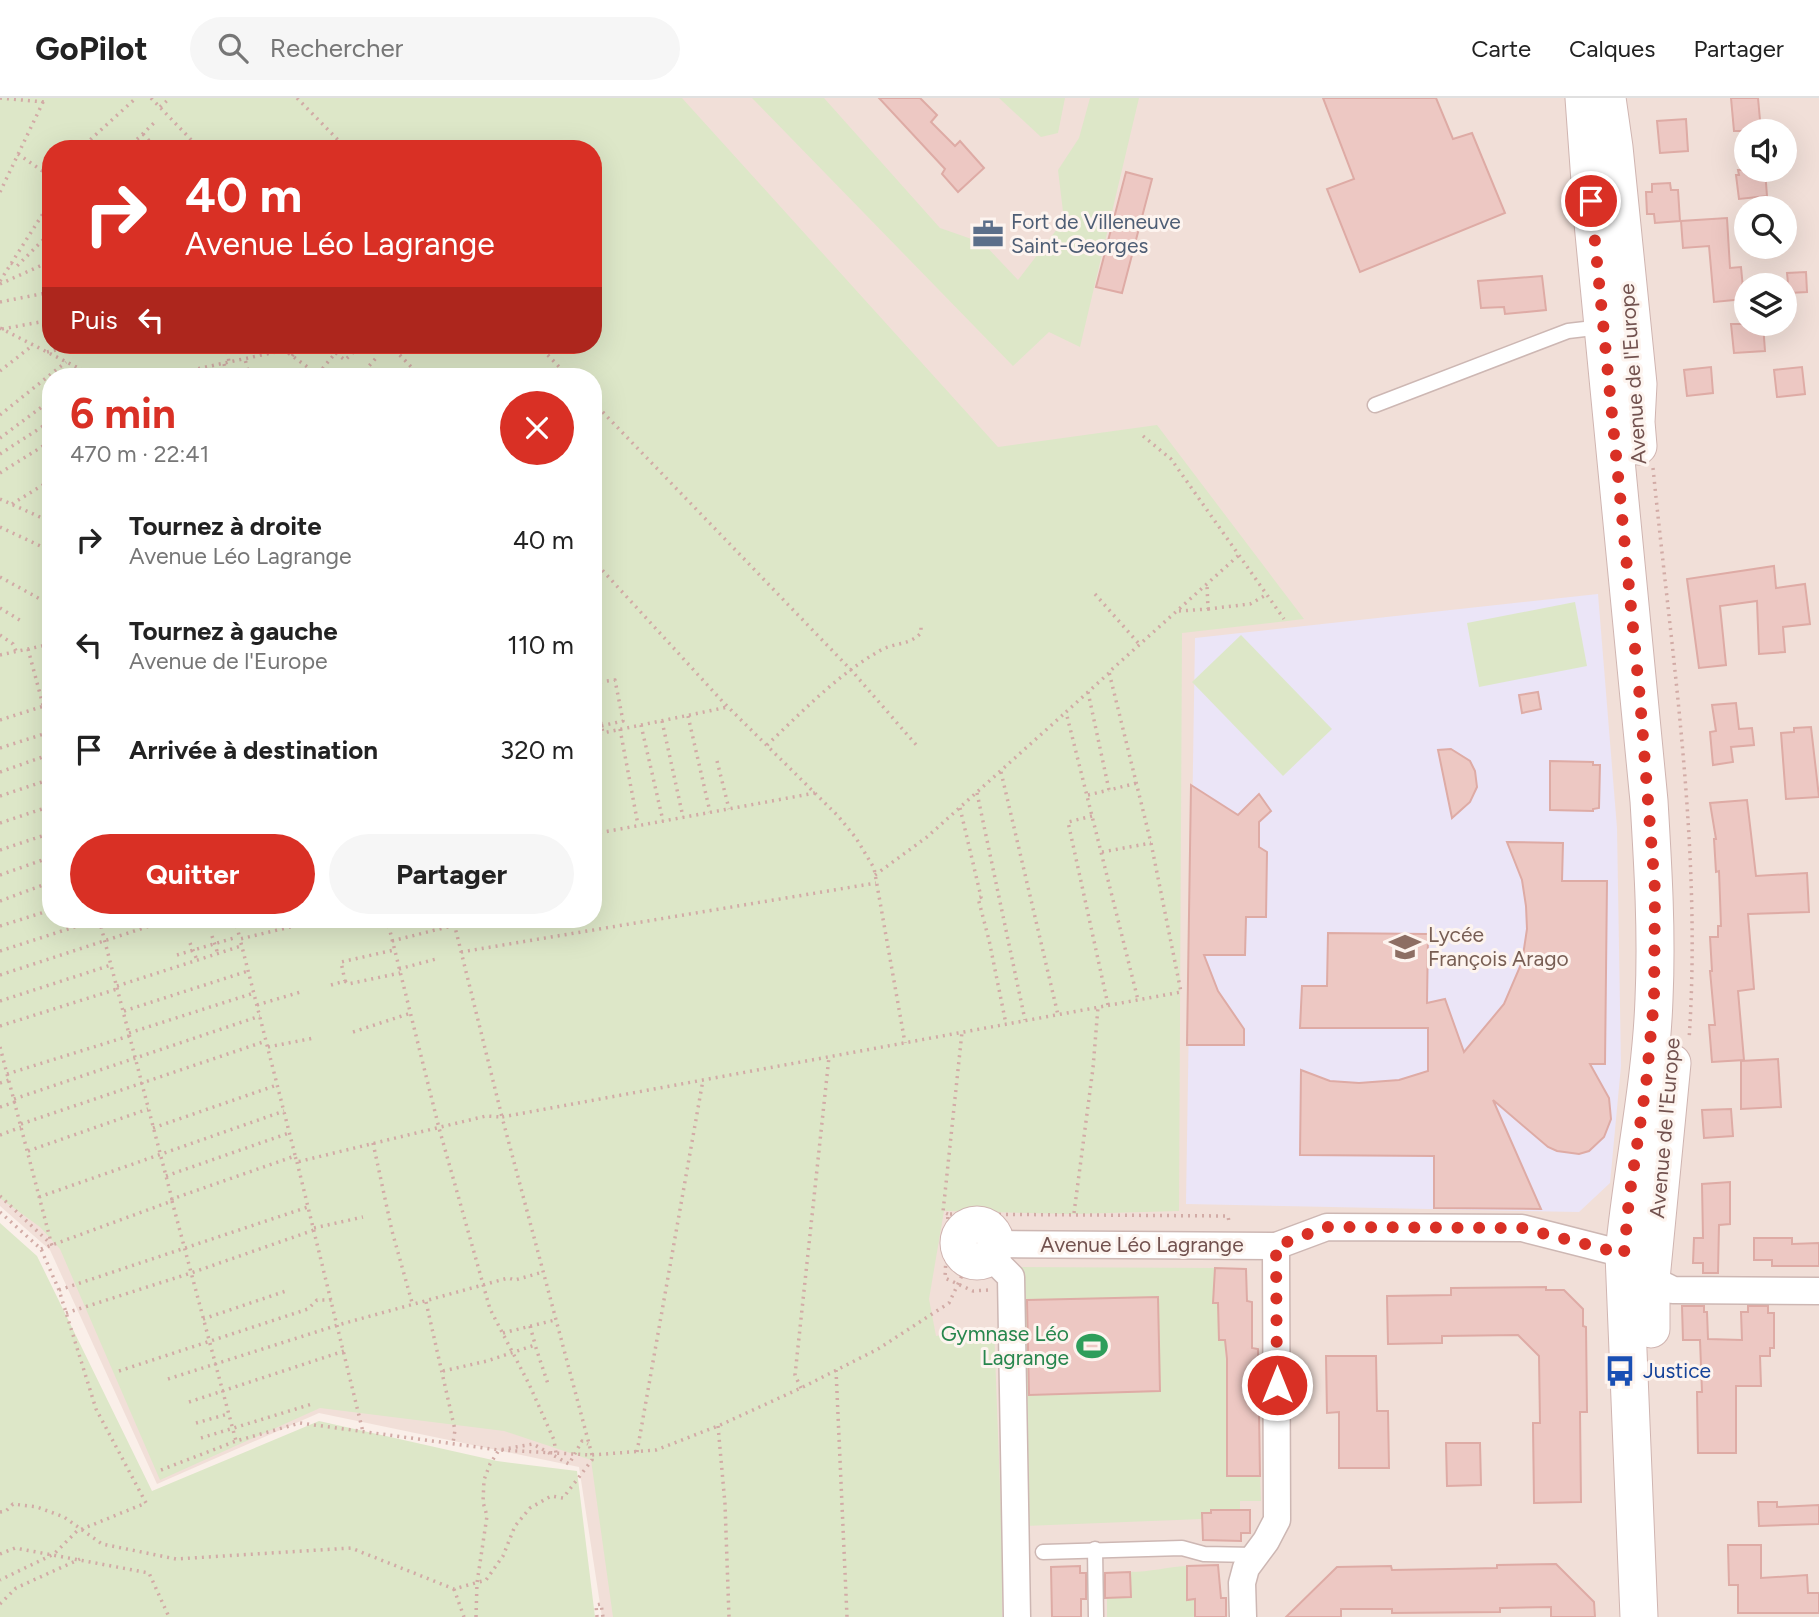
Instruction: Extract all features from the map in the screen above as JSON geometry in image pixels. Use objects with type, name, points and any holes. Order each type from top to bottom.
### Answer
[{"type":"main road","name":"Avenue de l'Europe","points":[[1584,98],[1593,223],[1618,326],[1638,384],[1637,436],[1670,804],[1676,983],[1673,1046],[1651,1279],[1661,1617]]},
{"type":"main road","name":"Avenue de l'Europe","points":[[1607,98],[1614,147],[1618,326],[1655,890],[1654,1000],[1624,1254],[1639,1617]]},
{"type":"street","name":"Avenue Léo Lagrange","points":[[985,1253],[1276,1246],[1326,1227],[1522,1228],[1624,1254],[1651,1279]]},
{"type":"street","points":[[1242,1617],[1242,1583],[1246,1568],[1266,1542],[1277,1520],[1276,1246]]},
{"type":"street","points":[[985,1253],[1011,1277],[1017,1617]]},
{"type":"street","points":[[1651,1279],[1673,1290],[1819,1292]]},
{"type":"lane","points":[[1375,405],[1568,331],[1618,326]]},
{"type":"lane","points":[[1043,1552],[1182,1548],[1204,1554],[1254,1555]]},
{"type":"lane","points":[[1094,1549],[1096,1617]]},
{"type":"path","points":[[0,98],[44,100],[0,192]]},
{"type":"path","points":[[90,140],[136,98]]},
{"type":"path","points":[[151,98],[191,140]]},
{"type":"path","points":[[160,107],[170,98]]},
{"type":"path","points":[[298,98],[338,140]]},
{"type":"path","points":[[137,140],[157,120]]},
{"type":"path","points":[[143,134],[148,140]]},
{"type":"path","points":[[18,154],[42,170]]},
{"type":"path","points":[[0,283],[42,215]]},
{"type":"path","points":[[11,263],[17,266],[42,241]]},
{"type":"path","points":[[0,283],[42,265]]},
{"type":"path","points":[[0,302],[42,294]]},
{"type":"path","points":[[1,329],[42,322]]},
{"type":"path","points":[[1,329],[42,350]]},
{"type":"path","points":[[0,371],[33,345]]},
{"type":"path","points":[[51,354],[77,368]]},
{"type":"path","points":[[226,354],[227,368]]},
{"type":"path","points":[[203,368],[267,354]]},
{"type":"path","points":[[290,354],[309,368]]},
{"type":"path","points":[[338,354],[345,360],[351,354]]},
{"type":"path","points":[[399,354],[413,368]]},
{"type":"path","points":[[547,354],[560,368]]},
{"type":"path","points":[[367,368],[376,358]]},
{"type":"path","points":[[245,359],[247,368]]},
{"type":"path","points":[[59,368],[66,362]]},
{"type":"path","points":[[0,415],[42,381]]},
{"type":"path","points":[[0,438],[42,407]]},
{"type":"path","points":[[602,411],[852,671],[918,747]]},
{"type":"path","points":[[0,454],[42,427]]},
{"type":"path","points":[[1143,436],[1171,459],[1284,620]]},
{"type":"path","points":[[0,473],[42,447]]},
{"type":"path","points":[[12,504],[42,486]]},
{"type":"path","points":[[0,499],[42,517]]},
{"type":"path","points":[[0,527],[42,547]]},
{"type":"path","points":[[875,875],[927,837],[1001,772],[1239,555]]},
{"type":"path","points":[[602,570],[728,707],[815,793],[856,838],[874,869],[905,1042]]},
{"type":"path","points":[[0,577],[42,600]]},
{"type":"path","points":[[1207,584],[1208,609]]},
{"type":"path","points":[[1095,594],[1140,645]]},
{"type":"path","points":[[1177,612],[1250,604],[1267,595]]},
{"type":"path","points":[[0,608],[23,622]]},
{"type":"path","points":[[766,745],[852,671],[884,649],[912,642],[921,633],[922,626]]},
{"type":"path","points":[[0,635],[13,644],[16,651]]},
{"type":"path","points":[[0,655],[42,646]]},
{"type":"path","points":[[29,649],[42,699]]},
{"type":"path","points":[[297,1162],[486,1116],[502,1117],[1181,992],[1151,843],[1109,672]]},
{"type":"path","points":[[602,683],[615,680],[623,721],[602,726]]},
{"type":"path","points":[[1088,692],[1110,790]]},
{"type":"path","points":[[0,720],[42,703]]},
{"type":"path","points":[[602,730],[603,733],[728,707]]},
{"type":"path","points":[[1066,712],[1138,1000]]},
{"type":"path","points":[[688,716],[710,812]]},
{"type":"path","points":[[663,721],[683,817]]},
{"type":"path","points":[[641,725],[663,821]]},
{"type":"path","points":[[620,729],[638,825]]},
{"type":"path","points":[[0,748],[42,735]]},
{"type":"path","points":[[0,772],[42,757]]},
{"type":"path","points":[[717,761],[729,809]]},
{"type":"path","points":[[1001,772],[1058,1014]]},
{"type":"path","points":[[0,796],[42,782]]},
{"type":"path","points":[[1087,795],[1137,783]]},
{"type":"path","points":[[602,832],[815,793]]},
{"type":"path","points":[[977,793],[1025,1021]]},
{"type":"path","points":[[960,807],[1006,1024]]},
{"type":"path","points":[[0,823],[42,809]]},
{"type":"path","points":[[1092,816],[1068,822],[1108,1006]]},
{"type":"path","points":[[0,850],[42,836]]},
{"type":"path","points":[[1101,852],[1151,843]]},
{"type":"path","points":[[0,875],[42,860]]},
{"type":"path","points":[[461,952],[876,883]]},
{"type":"path","points":[[0,901],[42,885]]},
{"type":"path","points":[[0,926],[42,913]]},
{"type":"path","points":[[0,951],[71,928]]},
{"type":"path","points":[[101,928],[236,1441]]},
{"type":"path","points":[[0,975],[144,928]]},
{"type":"path","points":[[237,928],[363,1432]]},
{"type":"path","points":[[240,939],[286,928]]},
{"type":"path","points":[[389,928],[439,1128],[490,1309],[554,1440],[556,1453]]},
{"type":"path","points":[[393,941],[443,928]]},
{"type":"path","points":[[0,1512],[6,1511],[13,1504],[37,1507],[64,1517],[102,1544],[176,1559],[351,1548],[454,1589],[486,1580],[503,1556],[516,1526],[530,1508],[551,1496],[563,1498],[592,1460],[591,1445],[555,1319],[455,928]]},
{"type":"path","points":[[212,936],[218,954]]},
{"type":"path","points":[[177,955],[234,938]]},
{"type":"path","points":[[190,943],[197,960]]},
{"type":"path","points":[[0,1026],[242,946]]},
{"type":"path","points":[[345,981],[341,962],[394,950]]},
{"type":"path","points":[[331,985],[345,981],[348,984],[436,959]]},
{"type":"path","points":[[0,1001],[111,965]]},
{"type":"path","points":[[124,1011],[248,971]]},
{"type":"path","points":[[257,1005],[304,991]]},
{"type":"path","points":[[7,1074],[254,993]]},
{"type":"path","points":[[1074,1214],[1098,1007]]},
{"type":"path","points":[[353,1032],[411,1013]]},
{"type":"path","points":[[0,1107],[260,1016]]},
{"type":"path","points":[[948,1214],[943,1212],[962,1032]]},
{"type":"path","points":[[268,1047],[314,1038]]},
{"type":"path","points":[[0,1135],[266,1041]]},
{"type":"path","points":[[0,1047],[52,1246]]},
{"type":"path","points":[[801,1388],[795,1375],[829,1056]]},
{"type":"path","points":[[0,1083],[9,1080]]},
{"type":"path","points":[[637,1452],[704,1080]]},
{"type":"path","points":[[153,1128],[278,1085]]},
{"type":"path","points":[[28,1151],[148,1109]]},
{"type":"path","points":[[39,1197],[284,1111]]},
{"type":"path","points":[[166,1176],[289,1133]]},
{"type":"path","points":[[373,1143],[412,1306]]},
{"type":"path","points":[[41,1248],[295,1156]]},
{"type":"path","points":[[0,1196],[52,1246]]},
{"type":"path","points":[[59,1290],[308,1207]]},
{"type":"path","points":[[0,1212],[41,1248],[59,1290],[96,1409],[146,1503],[81,1530],[54,1554],[0,1580]]},
{"type":"path","points":[[66,1313],[191,1273],[314,1229],[363,1217]]},
{"type":"path","points":[[161,1470],[236,1441],[300,1423],[499,1450],[592,1455],[656,1450],[718,1426],[878,1349],[949,1303],[985,1253]]},
{"type":"path","points":[[168,1380],[338,1325],[508,1278],[515,1280],[543,1272]]},
{"type":"path","points":[[203,1319],[286,1291]]},
{"type":"path","points":[[119,1371],[308,1309],[317,1300],[332,1300]]},
{"type":"path","points":[[426,1302],[455,1430],[453,1444]]},
{"type":"path","points":[[503,1333],[555,1319]]},
{"type":"path","points":[[530,1326],[548,1384]]},
{"type":"path","points":[[443,1371],[535,1345]]},
{"type":"path","points":[[189,1402],[344,1351]]},
{"type":"path","points":[[836,1370],[847,1617]]},
{"type":"path","points":[[201,1438],[313,1404]]},
{"type":"path","points":[[196,1423],[228,1414]]},
{"type":"path","points":[[718,1426],[725,1504],[729,1617]]},
{"type":"path","points":[[476,1617],[477,1583],[487,1516],[483,1502],[484,1480],[499,1450],[533,1444],[569,1464],[582,1441],[589,1444]]},
{"type":"path","points":[[0,1554],[15,1548],[149,1573],[169,1617]]},
{"type":"path","points":[[0,1604],[16,1588],[80,1559]]},
{"type":"path","points":[[454,1589],[464,1617]]},
{"type":"path","points":[[597,1617],[596,1605],[601,1604],[603,1617]]},
{"type":"shaded area","points":[[0,98],[1819,98],[1819,1617],[602,1617],[579,1467],[319,1413],[157,1484],[50,1250],[0,1206]]},
{"type":"shaded area","name":"Lycée François Arago","points":[[1598,594],[1617,828],[1621,1066],[1610,1183],[1579,1212],[1186,1204],[1195,638]]},
{"type":"green space","points":[[0,98],[682,98],[998,447],[1157,425],[1304,619],[1182,633],[1179,1211],[1074,1214],[944,1211],[929,1299],[936,1336],[994,1327],[1002,1540],[1002,1617],[613,1617],[591,1460],[504,1431],[320,1408],[160,1480],[60,1249],[40,1227],[0,1198]]},
{"type":"green space","points":[[752,98],[824,98],[940,228],[983,243],[1018,280],[1064,220],[1058,170],[1079,138],[1090,98],[1139,98],[1080,347],[1049,332],[1013,366]]},
{"type":"green space","points":[[999,98],[1065,98],[1058,133],[1041,137]]},
{"type":"green space","points":[[1575,602],[1587,666],[1479,687],[1467,623]]},
{"type":"green space","points":[[1241,635],[1332,729],[1283,776],[1192,682]]},
{"type":"green space","points":[[0,1223],[37,1256],[152,1491],[319,1421],[497,1461],[577,1471],[595,1617],[0,1617]]},
{"type":"green space","points":[[1019,1267],[1215,1268],[1213,1303],[1221,1303],[1219,1340],[1252,1340],[1252,1348],[1225,1349],[1228,1386],[1226,1396],[1259,1396],[1259,1404],[1229,1405],[1228,1476],[1260,1476],[1261,1501],[1240,1501],[1240,1510],[1212,1510],[1211,1513],[1202,1513],[1202,1519],[1025,1526]]},
{"type":"green space","points":[[1187,1566],[1188,1600],[1195,1600],[1195,1617],[1107,1617],[1107,1598],[1130,1597],[1130,1572]]},
{"type":"building","points":[[879,98],[920,98],[937,115],[931,122],[955,146],[960,141],[984,168],[958,192],[942,174],[945,169]]},
{"type":"building","points":[[1323,98],[1436,98],[1453,139],[1472,133],[1505,213],[1360,272],[1327,189],[1354,179]]},
{"type":"building","points":[[1731,98],[1758,98],[1760,119],[1734,119],[1734,131]]},
{"type":"building","points":[[1686,119],[1688,151],[1660,153],[1657,121]]},
{"type":"building","points":[[1126,172],[1152,179],[1122,293],[1096,287]]},
{"type":"building","points":[[1737,182],[1766,182],[1767,196],[1739,196]]},
{"type":"building","points":[[1670,183],[1671,190],[1678,190],[1680,221],[1655,223],[1654,214],[1647,214],[1646,192],[1652,192],[1652,184]]},
{"type":"building","points":[[1727,218],[1730,268],[1741,267],[1742,273],[1734,273],[1734,300],[1714,302],[1709,246],[1683,248],[1681,221]]},
{"type":"building","points":[[1806,272],[1807,292],[1797,293],[1797,273],[1787,273]]},
{"type":"building","points":[[1542,276],[1546,310],[1505,314],[1504,307],[1481,308],[1478,281]]},
{"type":"building","points":[[1731,324],[1734,324],[1734,336],[1764,336],[1765,351],[1734,353]]},
{"type":"building","points":[[1711,367],[1713,393],[1687,396],[1684,370]]},
{"type":"building","points":[[1802,367],[1805,394],[1777,397],[1774,370]]},
{"type":"building","points":[[1774,566],[1776,588],[1805,584],[1810,624],[1783,627],[1785,652],[1759,654],[1757,601],[1720,606],[1726,665],[1699,668],[1687,579]]},
{"type":"building","points":[[1538,692],[1541,709],[1522,713],[1519,695]]},
{"type":"building","points":[[1736,703],[1739,729],[1752,728],[1754,745],[1731,747],[1733,762],[1713,765],[1710,732],[1716,731],[1712,705]]},
{"type":"building","points":[[1811,727],[1819,797],[1786,799],[1781,733],[1794,732],[1794,728]]},
{"type":"building","points":[[1451,749],[1470,761],[1475,771],[1477,787],[1470,802],[1452,818],[1438,750]]},
{"type":"building","points":[[1550,761],[1593,762],[1593,765],[1600,765],[1599,808],[1593,811],[1550,810]]},
{"type":"building","points":[[1191,785],[1238,815],[1259,794],[1271,811],[1259,822],[1259,847],[1267,852],[1266,917],[1246,917],[1245,955],[1204,955],[1218,991],[1244,1029],[1244,1045],[1187,1045]]},
{"type":"building","points":[[1747,800],[1756,876],[1807,873],[1809,912],[1748,914],[1754,989],[1738,991],[1744,1060],[1712,1062],[1709,1025],[1715,1025],[1710,937],[1718,937],[1718,926],[1721,926],[1719,871],[1716,872],[1716,839],[1710,803]]},
{"type":"building","points":[[1507,842],[1563,843],[1562,881],[1607,881],[1605,1064],[1590,1064],[1609,1098],[1611,1119],[1604,1137],[1589,1151],[1579,1154],[1557,1151],[1548,1147],[1493,1100],[1541,1209],[1434,1208],[1434,1156],[1300,1155],[1301,1070],[1330,1081],[1359,1083],[1399,1080],[1428,1071],[1428,1028],[1300,1028],[1302,986],[1327,986],[1328,933],[1428,934],[1427,1003],[1445,999],[1464,1052],[1504,1004],[1522,962],[1527,929],[1526,906],[1522,880]]},
{"type":"building","points":[[1778,1059],[1781,1107],[1741,1109],[1741,1061]]},
{"type":"building","points":[[1731,1109],[1733,1136],[1704,1138],[1702,1110]]},
{"type":"building","points":[[1730,1182],[1730,1224],[1719,1225],[1718,1273],[1703,1273],[1703,1263],[1693,1263],[1694,1238],[1703,1238],[1702,1184]]},
{"type":"building","points":[[1754,1238],[1792,1238],[1792,1244],[1819,1243],[1819,1266],[1772,1266],[1772,1260],[1754,1260]]},
{"type":"building","points":[[1215,1268],[1246,1269],[1247,1301],[1252,1302],[1252,1348],[1258,1349],[1260,1476],[1227,1476],[1227,1359],[1225,1340],[1219,1340],[1218,1303],[1213,1303]]},
{"type":"building","points":[[1546,1287],[1546,1290],[1564,1290],[1583,1309],[1583,1326],[1586,1327],[1587,1412],[1580,1412],[1581,1502],[1534,1503],[1533,1423],[1540,1423],[1539,1356],[1518,1335],[1442,1336],[1442,1343],[1388,1344],[1387,1296],[1451,1295],[1451,1288]]},
{"type":"building","name":"Gymnase Léo Lagrange","points":[[1158,1297],[1160,1391],[1029,1395],[1027,1300]]},
{"type":"building","points":[[1682,1306],[1704,1306],[1704,1312],[1707,1312],[1708,1339],[1742,1340],[1741,1312],[1748,1312],[1748,1306],[1768,1306],[1768,1313],[1774,1313],[1774,1348],[1770,1348],[1770,1356],[1760,1356],[1761,1386],[1736,1386],[1736,1453],[1698,1453],[1697,1392],[1702,1392],[1700,1340],[1683,1340]]},
{"type":"building","points":[[1326,1356],[1376,1356],[1377,1411],[1388,1411],[1389,1468],[1339,1468],[1339,1412],[1327,1413]]},
{"type":"building","points":[[1446,1443],[1480,1443],[1481,1485],[1447,1486]]},
{"type":"building","points":[[1758,1502],[1777,1502],[1777,1507],[1819,1505],[1819,1524],[1759,1526]]},
{"type":"building","points":[[1211,1510],[1250,1510],[1250,1533],[1241,1533],[1241,1541],[1203,1540],[1202,1513],[1211,1513]]},
{"type":"building","points":[[1728,1545],[1761,1545],[1761,1578],[1807,1575],[1808,1593],[1819,1593],[1819,1613],[1738,1613],[1738,1585],[1729,1585]]},
{"type":"building","points":[[1556,1564],[1594,1602],[1595,1617],[1551,1617],[1551,1607],[1500,1608],[1500,1612],[1392,1613],[1392,1609],[1341,1609],[1341,1617],[1286,1617],[1337,1567],[1391,1566],[1392,1570]]},
{"type":"building","points":[[1218,1565],[1221,1598],[1226,1598],[1226,1617],[1195,1617],[1195,1599],[1187,1600],[1187,1566]]},
{"type":"building","points":[[1080,1566],[1080,1573],[1086,1573],[1086,1599],[1081,1599],[1081,1617],[1052,1617],[1051,1567]]},
{"type":"building","points":[[1130,1572],[1131,1597],[1105,1598],[1105,1573]]},
{"type":"place","name":"Fort de Villeneuve Saint-Georges","points":[[988,234]]},
{"type":"place","name":"Lycée François Arago","points":[[1405,947]]},
{"type":"place","name":"Gymnase Léo Lagrange","points":[[1092,1346]]},
{"type":"place","name":"Justice","points":[[1620,1371]]},
{"type":"route","points":[[1277,1385],[1276,1246],[1326,1227],[1522,1228],[1624,1254],[1654,1000],[1655,890],[1640,699],[1591,201]]}]
